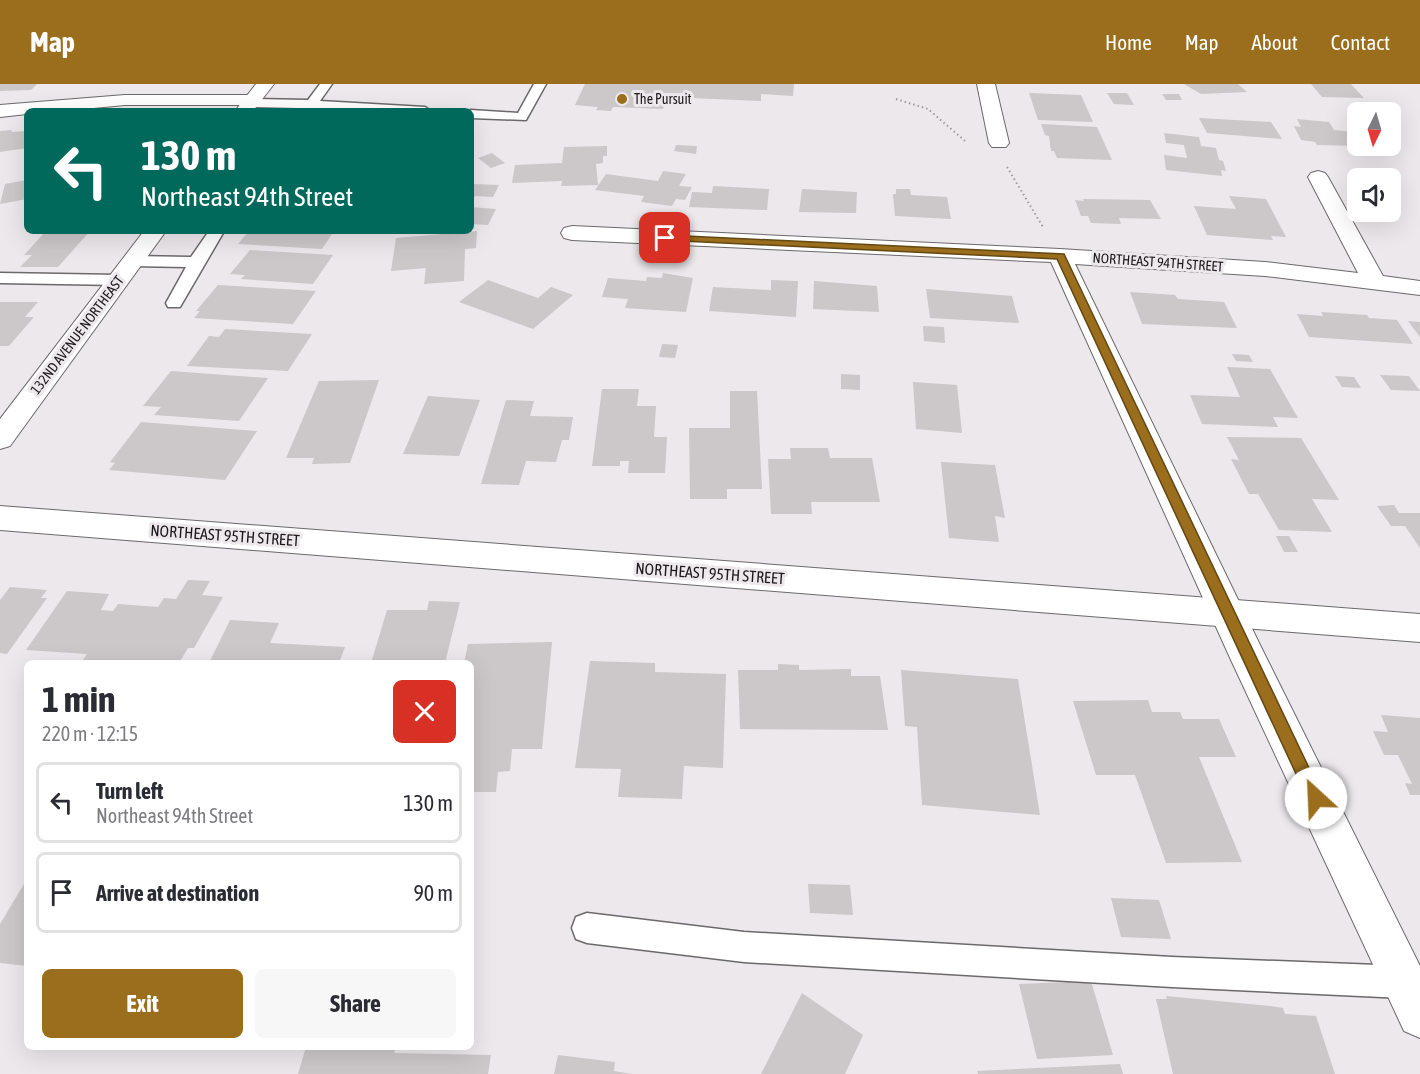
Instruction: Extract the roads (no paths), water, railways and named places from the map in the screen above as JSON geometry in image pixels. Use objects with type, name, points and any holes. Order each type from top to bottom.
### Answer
[{"type":"street","points":[[34,108],[125,100],[250,105],[265,84]]},
{"type":"street","points":[[986,84],[999,143]]},
{"type":"street","points":[[0,111],[24,109]]},
{"type":"street","points":[[1318,177],[1374,282]]},
{"type":"street","name":"NORTHEAST 94TH STREET","points":[[572,233],[1060,256],[1264,269],[1420,288]]},
{"type":"street","name":"132ND AVENUE NORTHEAST","points":[[0,439],[153,234]]},
{"type":"street","points":[[1060,256],[1420,1015]]},
{"type":"street","name":"NORTHEAST 95TH STREET","points":[[0,518],[1420,628]]},
{"type":"lane","points":[[312,104],[326,84]]},
{"type":"lane","points":[[474,114],[522,117],[540,84]]},
{"type":"lane","points":[[250,105],[312,104],[377,108]]},
{"type":"lane","points":[[174,303],[214,234]]},
{"type":"lane","points":[[0,278],[126,270],[196,262]]},
{"type":"lane","points":[[587,928],[744,947],[1160,971],[1403,982]]},
{"type":"place","name":"The Pursuit","points":[[622,99]]}]
